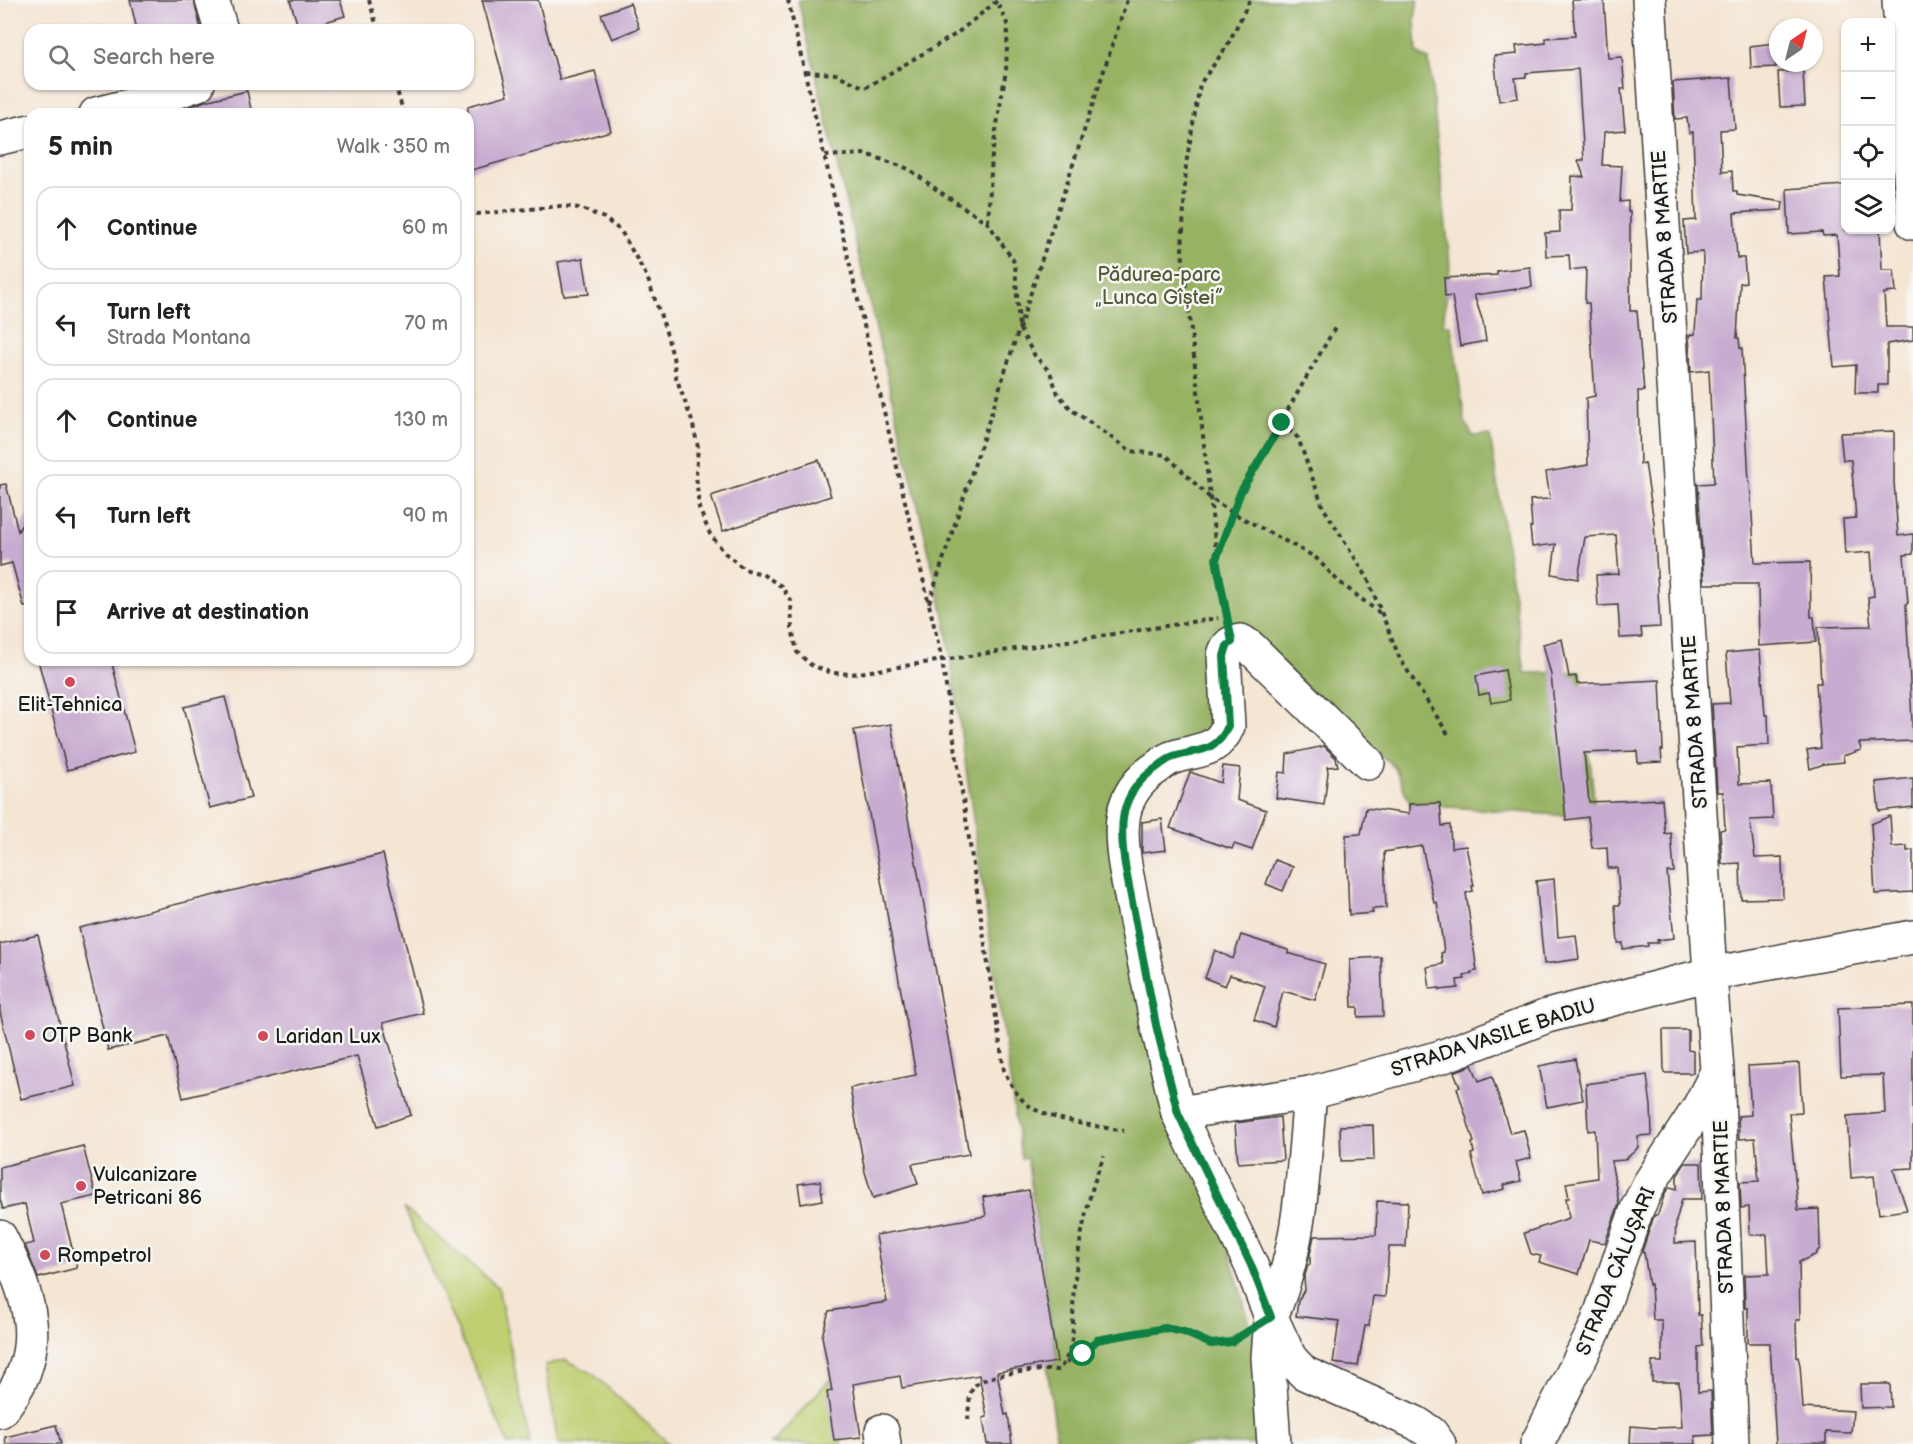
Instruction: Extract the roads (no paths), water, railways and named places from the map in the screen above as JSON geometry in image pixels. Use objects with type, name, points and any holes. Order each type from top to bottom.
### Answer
[{"type":"street","points":[[212,0],[219,24]]},
{"type":"street","name":"STRADA 8 MARTIE","points":[[1649,0],[1717,1070],[1732,1444]]},
{"type":"street","points":[[1899,0],[1912,204]]},
{"type":"street","points":[[120,108],[181,90]]},
{"type":"street","points":[[0,138],[24,132]]},
{"type":"street","points":[[1368,763],[1230,629],[1224,656],[1228,726],[1224,736],[1218,743],[1196,752],[1170,758],[1137,784],[1129,797],[1122,826],[1122,848],[1156,1025],[1178,1113],[1251,1265],[1290,1358],[1304,1373],[1416,1423],[1431,1433],[1439,1444]]},
{"type":"street","name":"STRADA VASILE BADIU","points":[[1178,1113],[1310,1093],[1441,1057],[1547,1016],[1710,974],[1913,937]]},
{"type":"street","name":"STRADA CĂLUȘARI","points":[[1537,1444],[1596,1326],[1649,1184],[1698,1109],[1717,1070]]},
{"type":"street","points":[[1274,1444],[1268,1357],[1271,1317],[1283,1289],[1298,1227],[1310,1093]]},
{"type":"street","points":[[0,1237],[28,1305],[32,1330],[23,1376],[17,1390],[0,1412]]},
{"type":"place","name":"Elit-Tehnica","points":[[70,682]]},
{"type":"place","name":"OTP Bank","points":[[30,1035]]},
{"type":"place","name":"Laridan Lux","points":[[263,1036]]},
{"type":"place","name":"Vulcanizare Petricani 86","points":[[81,1186]]},
{"type":"place","name":"Rompetrol","points":[[45,1255]]},
{"type":"park label","name":"Pădurea-parc „Lunca Gîștei”","points":[[1159,286]]}]
